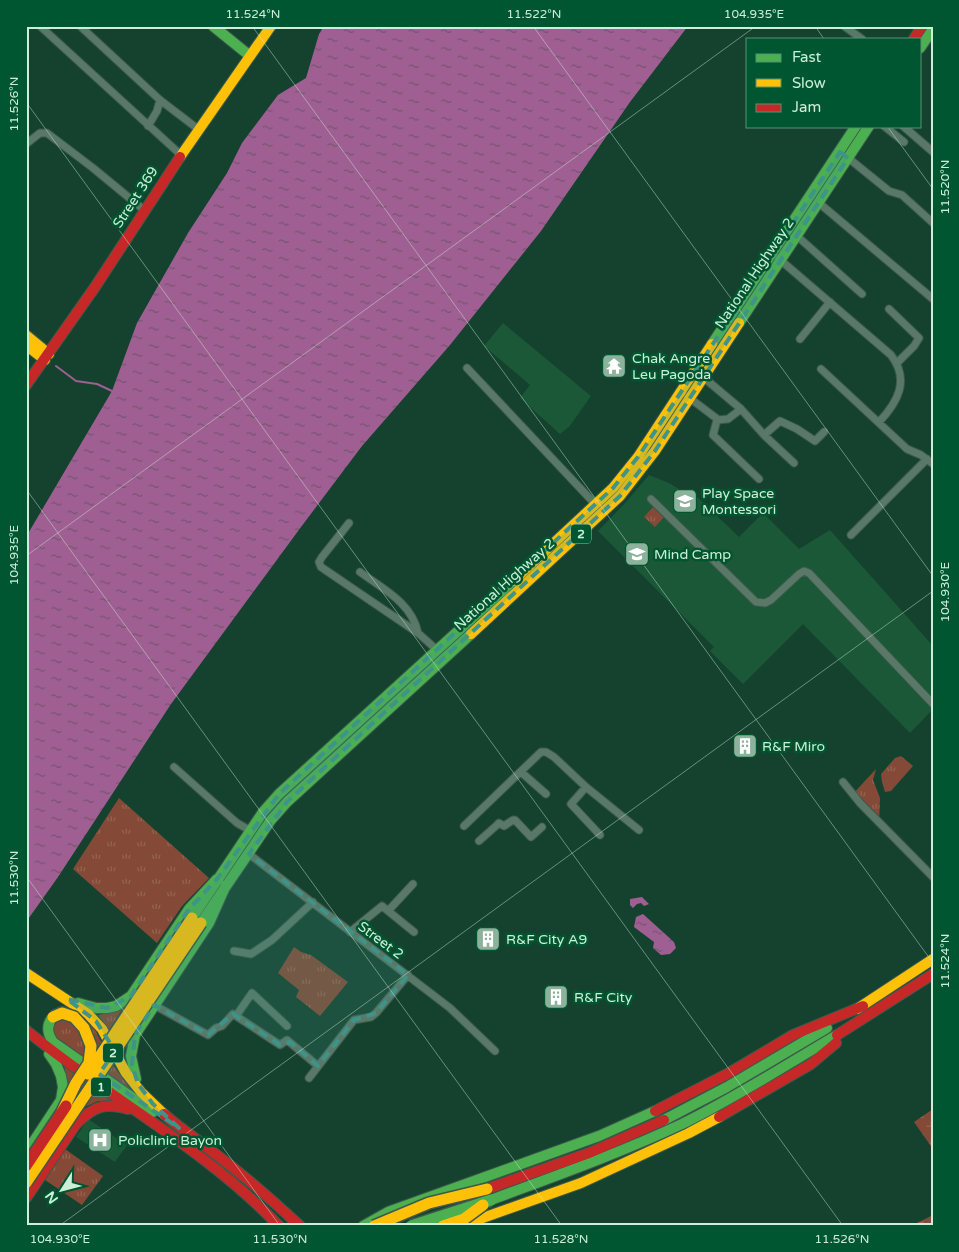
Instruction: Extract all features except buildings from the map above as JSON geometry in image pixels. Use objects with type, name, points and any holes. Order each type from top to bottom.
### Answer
[{"type":"main road","points":[[212,26],[250,56]]},
{"type":"main road","name":"Street 369","points":[[26,385],[95,287],[180,154],[271,26]]},
{"type":"main road","points":[[922,26],[923,44]]},
{"type":"main road","points":[[923,44],[933,29]]},
{"type":"main road","name":"National Highway 2","points":[[222,882],[249,854],[286,802],[485,614],[571,536],[604,512],[632,481],[655,450],[685,394],[703,377],[777,257],[797,236],[819,203],[844,155],[855,128]]},
{"type":"main road","name":"National Highway 2","points":[[571,536],[638,457],[685,394],[844,155],[867,128]]},
{"type":"main road","points":[[26,335],[47,357]]},
{"type":"main road","points":[[26,345],[47,357]]},
{"type":"main road","name":"National Highway 2","points":[[222,882],[263,812],[279,794],[437,650],[485,614]]},
{"type":"main road","points":[[67,999],[96,1008],[116,1006],[124,1002],[131,996],[188,909],[222,882]]},
{"type":"main road","points":[[153,1104],[134,1075],[131,1056],[135,1035],[209,923],[222,882]]},
{"type":"main road","name":"2","points":[[26,1166],[59,1110],[222,882]]},
{"type":"main road","name":"2","points":[[26,1183],[196,920]]},
{"type":"main road","points":[[427,1226],[608,1157],[689,1133],[777,1064],[793,1035],[863,1006],[933,959]]},
{"type":"main road","points":[[608,1157],[678,1113],[869,1016],[933,974]]},
{"type":"main road","name":"1","points":[[30,976],[67,999],[96,1021],[133,1083],[181,1134],[200,1162],[256,1210],[270,1226]]},
{"type":"main road","points":[[59,1110],[74,1086],[88,1064],[91,1052],[86,1030],[72,1015],[63,1013],[52,1017],[48,1023],[48,1032],[55,1043],[156,1114],[181,1134],[203,1158],[287,1226]]},
{"type":"main road","name":"1","points":[[26,1030],[61,1059],[139,1114],[208,1148],[268,1196],[300,1226]]},
{"type":"main road","points":[[38,1040],[55,1061],[60,1071],[63,1094],[59,1110]]},
{"type":"main road","points":[[363,1226],[388,1212],[599,1136],[630,1123],[729,1073],[777,1064]]},
{"type":"main road","points":[[26,1153],[66,1100],[72,1098],[82,1106],[76,1124],[26,1198]]},
{"type":"main road","points":[[76,1124],[91,1110],[100,1106],[119,1106],[139,1114]]},
{"type":"main road","points":[[478,1181],[489,1203]]},
{"type":"main road","points":[[374,1226],[455,1195],[489,1203]]},
{"type":"main road","points":[[391,1226],[458,1202],[489,1203]]},
{"type":"main road","points":[[411,1226],[489,1203]]},
{"type":"main road","points":[[443,1226],[464,1219],[489,1203]]},
{"type":"main road","points":[[460,1226],[489,1203]]},
{"type":"main road","points":[[262,1204],[279,1226]]},
{"type":"street","points":[[40,26],[180,154]]},
{"type":"street","points":[[80,26],[160,100],[198,129]]},
{"type":"street","points":[[844,26],[861,38]]},
{"type":"street","points":[[148,126],[157,111],[160,100]]},
{"type":"street","points":[[886,128],[904,142]]},
{"type":"street","points":[[904,128],[933,152]]},
{"type":"street","points":[[28,140],[40,133],[47,133],[144,210]]},
{"type":"street","points":[[844,155],[889,191],[902,195],[933,223]]},
{"type":"street","points":[[819,203],[933,299]]},
{"type":"street","points":[[797,236],[862,294]]},
{"type":"street","points":[[777,257],[891,355],[897,363],[900,384],[897,399],[879,422]]},
{"type":"street","points":[[800,339],[830,302]]},
{"type":"street","points":[[889,309],[919,338],[914,346],[897,363]]},
{"type":"street","points":[[467,368],[596,505]]},
{"type":"street","points":[[821,369],[907,449],[921,455],[930,462],[851,535]]},
{"type":"street","points":[[703,377],[741,409],[764,435],[794,463]]},
{"type":"street","points":[[685,394],[717,420],[728,419],[741,409]]},
{"type":"street","points":[[717,420],[713,436],[759,479]]},
{"type":"street","points":[[764,435],[780,421],[815,441],[824,432]]},
{"type":"street","points":[[651,500],[756,602],[765,603],[771,600],[799,574],[804,571],[809,573],[933,704]]},
{"type":"street","points":[[349,523],[322,557],[319,562],[321,567],[418,633],[437,650]]},
{"type":"street","points":[[360,572],[397,599],[407,609],[415,620],[418,633]]},
{"type":"street","points":[[464,826],[541,752],[546,752],[639,830]]},
{"type":"street","points":[[174,767],[237,823],[251,831]]},
{"type":"street","points":[[522,772],[546,794]]},
{"type":"street","points":[[843,782],[860,803],[933,877]]},
{"type":"street","points":[[586,787],[571,804],[600,835]]},
{"type":"street","points":[[479,841],[497,825],[504,826],[513,820],[532,837],[542,827]]},
{"type":"street","name":"Street 2","points":[[249,854],[450,1008],[495,1051]]},
{"type":"street","points":[[388,911],[413,884]]},
{"type":"street","points":[[234,951],[251,954],[272,940],[313,902]]},
{"type":"street","points":[[350,932],[382,906],[414,932]]},
{"type":"street","points":[[309,1078],[354,1020],[371,1017],[376,1013],[408,975]]},
{"type":"street","points":[[236,1016],[252,993],[287,1026]]},
{"type":"street","points":[[154,1005],[208,1035],[216,1028],[222,1026],[233,1014],[280,1045],[287,1040],[318,1066]]},
{"type":"highlighted area","points":[[840,152],[848,158],[655,451],[620,496],[287,802],[249,854],[408,975],[376,1013],[354,1020],[318,1066],[290,1042],[280,1045],[233,1014],[208,1035],[154,1005],[135,1035],[132,1065],[138,1084],[153,1104],[179,1128],[99,1074],[115,1051],[96,1021],[67,999],[107,1008],[131,996],[189,909],[217,879],[279,794],[613,488],[638,457]]},
{"type":"shaded area","points":[[503,323],[591,396],[569,427],[560,434],[520,398],[530,385],[484,346]]},
{"type":"shaded area","points":[[649,475],[669,483],[689,495],[692,492],[739,537],[763,513],[799,549],[830,530],[933,646],[933,709],[910,733],[803,624],[743,684],[710,651],[714,647],[598,531]]},
{"type":"shaded area","name":"Policlinic Bayon","points":[[88,1119],[127,1145],[115,1162],[76,1137]]},
{"type":"green space","points":[[653,507],[665,516],[655,527],[644,517]]},
{"type":"green space","points":[[901,756],[913,766],[891,791],[885,792],[881,774],[895,758]]},
{"type":"green space","points":[[876,769],[873,780],[880,798],[879,824],[851,796]]},
{"type":"green space","points":[[119,798],[209,878],[182,906],[157,943],[73,869]]},
{"type":"green space","points":[[294,947],[301,952],[311,955],[348,982],[320,1016],[296,997],[299,990],[278,973]]},
{"type":"green space","points":[[123,1008],[109,1030],[98,1015]]},
{"type":"green space","points":[[86,1017],[92,1024],[113,1065],[134,1094],[93,1065]]},
{"type":"green space","points":[[62,1018],[73,1021],[79,1030],[84,1043],[84,1059],[56,1038],[52,1027]]},
{"type":"green space","points":[[64,1066],[114,1101],[98,1101],[85,1107],[80,1098],[69,1095]]},
{"type":"green space","points":[[933,1109],[933,1149],[914,1122]]},
{"type":"green space","points":[[65,1149],[103,1176],[82,1205],[45,1180]]},
{"type":"green space","points":[[933,1215],[933,1226],[911,1226]]},
{"type":"water","points":[[324,26],[688,26],[630,102],[541,231],[450,345],[362,446],[301,527],[171,704],[58,877],[26,922],[26,537],[112,391],[137,323],[188,233],[227,173],[242,143],[278,95],[306,78],[319,34]]},
{"type":"water","points":[[642,897],[649,904],[644,906],[641,903],[637,904],[633,908],[630,905],[630,899]]},
{"type":"water","points":[[643,914],[674,942],[676,948],[670,954],[661,955],[653,948],[654,942],[634,927],[636,917]]},
{"type":"waterway","points":[[56,366],[76,381],[97,384],[112,391]]},
{"type":"traffic: fast","points":[[213,26],[250,56]]},
{"type":"traffic: fast","points":[[922,45],[933,29]]},
{"type":"traffic: fast","points":[[712,344],[855,128]]},
{"type":"traffic: fast","points":[[739,323],[868,128]]},
{"type":"traffic: fast","points":[[192,918],[263,812],[279,794],[513,581]]},
{"type":"traffic: fast","points":[[201,923],[271,820],[287,802],[471,634]]},
{"type":"traffic: fast","points":[[78,1003],[96,1008],[107,1008],[116,1006],[131,996],[189,909],[217,879]]},
{"type":"traffic: fast","points":[[136,1079],[131,1056],[135,1035],[209,923],[226,885]]},
{"type":"traffic: fast","points":[[53,1017],[48,1029],[53,1042],[153,1112]]},
{"type":"traffic: fast","points":[[664,1120],[727,1087],[827,1028]]},
{"type":"traffic: fast","points":[[491,1200],[659,1135],[702,1114],[837,1035]]},
{"type":"traffic: fast","points":[[26,1153],[61,1100],[63,1087],[61,1076],[49,1054]]},
{"type":"traffic: fast","points":[[363,1226],[388,1212],[599,1136],[655,1111]]},
{"type":"traffic: fast","points":[[411,1226],[491,1200]]},
{"type":"traffic: slow","points":[[180,157],[271,26]]},
{"type":"traffic: slow","points":[[471,634],[620,496],[655,451],[739,323]]},
{"type":"traffic: slow","points":[[26,335],[49,354]]},
{"type":"traffic: slow","points":[[513,581],[613,488],[638,457],[712,344]]},
{"type":"traffic: slow","points":[[26,345],[45,360]]},
{"type":"traffic: slow","points":[[88,1074],[192,918]]},
{"type":"traffic: slow","points":[[26,1183],[201,923]]},
{"type":"traffic: slow","points":[[857,1009],[933,959]]},
{"type":"traffic: slow","points":[[26,973],[88,1014],[102,1029],[126,1073],[141,1092],[164,1114]]},
{"type":"traffic: slow","points":[[53,1017],[62,1013],[74,1017],[84,1028],[91,1046],[89,1063],[76,1083],[62,1112]]},
{"type":"traffic: slow","points":[[460,1226],[581,1183],[719,1117]]},
{"type":"traffic: slow","points":[[374,1226],[429,1203],[487,1189]]},
{"type":"traffic: slow","points":[[443,1226],[464,1219],[483,1205]]},
{"type":"traffic: jam","points":[[915,38],[922,26]]},
{"type":"traffic: jam","points":[[26,385],[95,287],[180,157]]},
{"type":"traffic: jam","points":[[837,1035],[933,974]]},
{"type":"traffic: jam","points":[[655,1111],[729,1073],[793,1035],[863,1006]]},
{"type":"traffic: jam","points":[[26,1030],[57,1055],[220,1172],[279,1226]]},
{"type":"traffic: jam","points":[[719,1117],[811,1064],[836,1043]]},
{"type":"traffic: jam","points":[[26,1166],[66,1106]]},
{"type":"traffic: jam","points":[[26,1198],[82,1118],[94,1110],[105,1106],[128,1109]]},
{"type":"traffic: jam","points":[[164,1114],[221,1158],[300,1226]]},
{"type":"traffic: jam","points":[[487,1189],[589,1153],[664,1120]]},
{"type":"place","name":"Chak Angre Leu Pagoda","points":[[614,366]]},
{"type":"place","name":"Play Space Montessori","points":[[685,501]]},
{"type":"place","name":"Mind Camp","points":[[637,554]]},
{"type":"place","name":"R&F Miro","points":[[745,746]]},
{"type":"place","name":"R&F City A9","points":[[488,939]]},
{"type":"place","name":"R&F City","points":[[556,997]]},
{"type":"place","name":"Policlinic Bayon","points":[[100,1140]]}]
